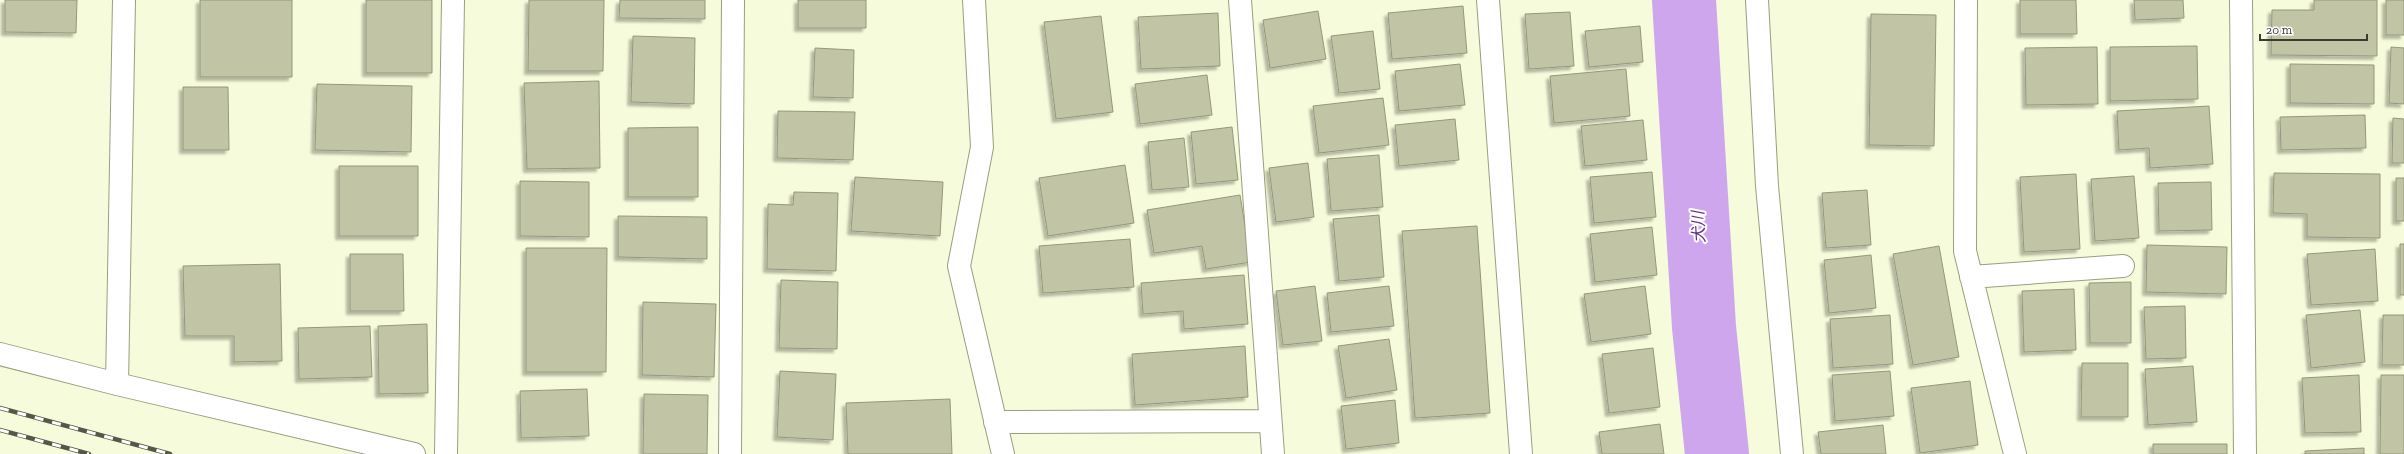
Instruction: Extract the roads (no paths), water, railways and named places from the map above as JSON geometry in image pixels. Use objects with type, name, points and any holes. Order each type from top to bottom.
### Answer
[{"type":"lane","points":[[117,384],[124,0]]},
{"type":"lane","points":[[446,454],[453,0]]},
{"type":"lane","points":[[730,454],[733,0]]},
{"type":"lane","points":[[974,0],[982,147],[959,266],[995,422],[1004,454]]},
{"type":"lane","points":[[1240,0],[1273,454]]},
{"type":"lane","points":[[1488,0],[1521,454]]},
{"type":"lane","points":[[1757,0],[1767,186],[1792,454]]},
{"type":"lane","points":[[1966,0],[1965,251],[2015,454]]},
{"type":"lane","points":[[2241,0],[2245,454]]},
{"type":"lane","points":[[1971,277],[2123,266]]},
{"type":"lane","points":[[0,354],[117,384],[414,454]]},
{"type":"lane","points":[[995,422],[1270,421]]},
{"type":"waterway","name":"犬川","points":[[1684,0],[1704,327],[1717,454]]},
{"type":"railway","points":[[0,408],[170,454]]},
{"type":"railway","points":[[0,430],[89,454]]}]
